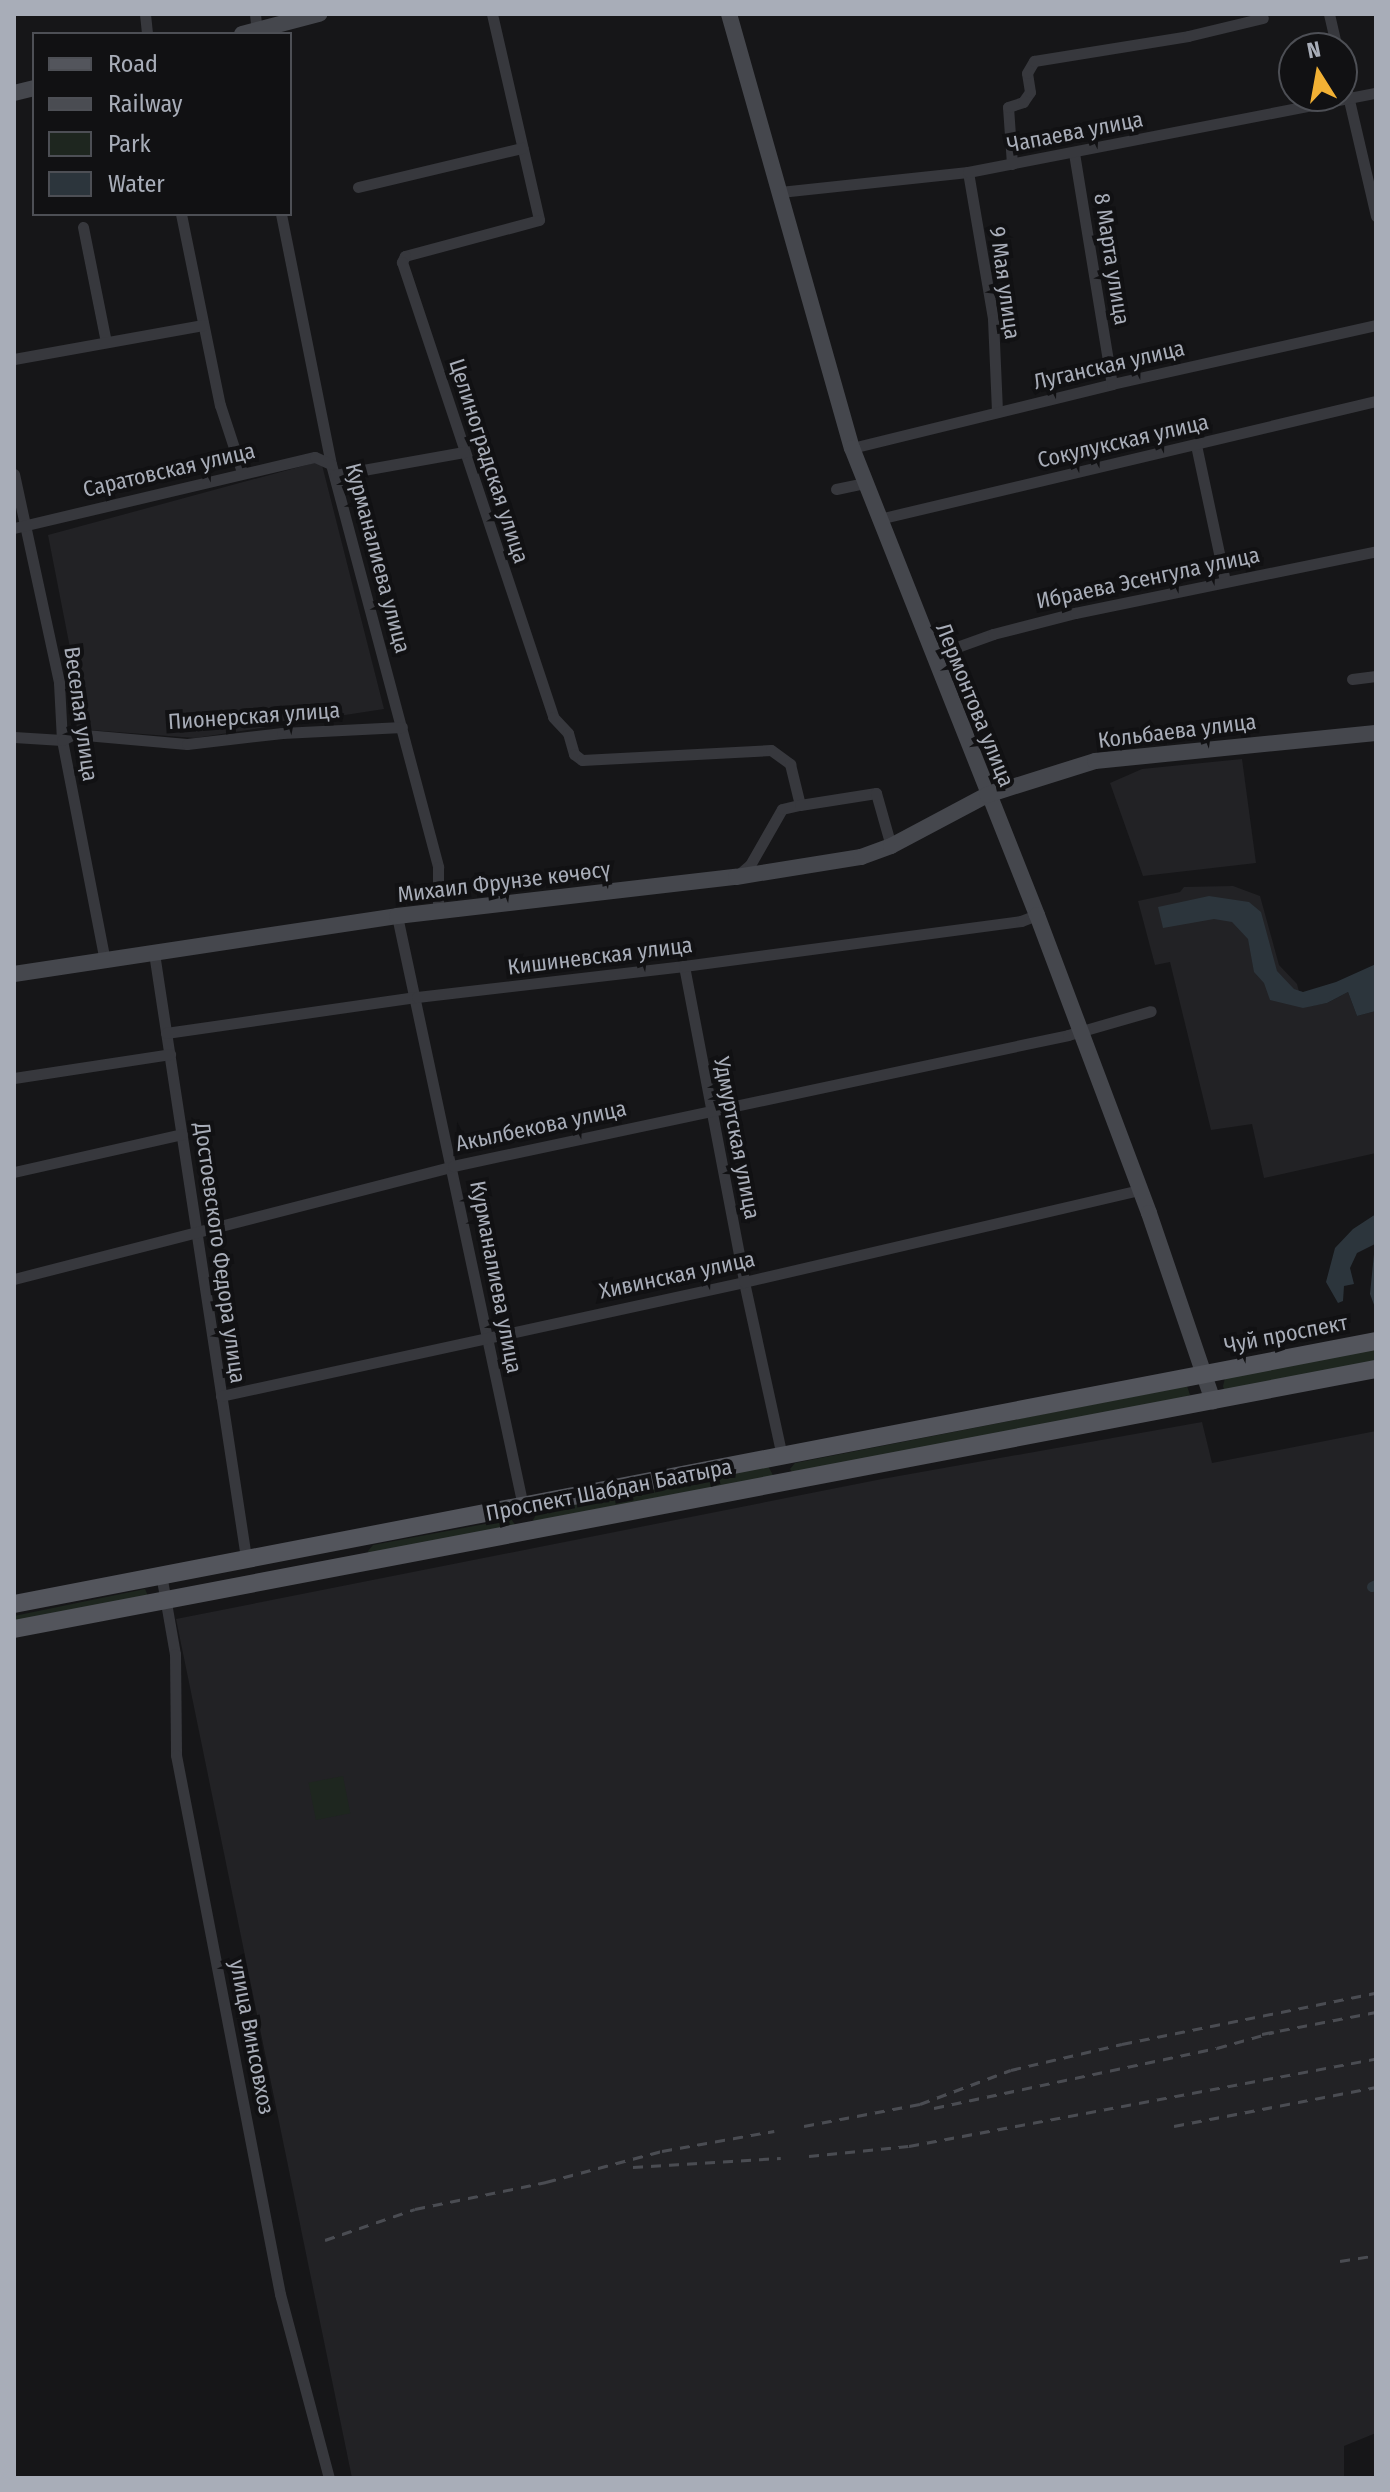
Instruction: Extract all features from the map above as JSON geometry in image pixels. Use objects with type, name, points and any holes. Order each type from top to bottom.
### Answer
[{"type":"main road","points":[[253,28],[319,14]]},
{"type":"main road","name":"Лермонтова улица","points":[[729,14],[852,448],[1037,915],[1140,1190],[1213,1401]]},
{"type":"main road","name":"Кольбаева улица","points":[[987,795],[1095,761],[1376,733]]},
{"type":"main road","name":"Михаил Фрунзе көчөсү","points":[[14,974],[397,916],[736,877],[861,857],[891,846],[987,795]]},
{"type":"main road","name":"Чуй проспект","points":[[1204,1375],[1370,1342]]},
{"type":"main road","points":[[1213,1401],[1373,1370]]},
{"type":"main road","name":"Проспект Шабдан Баатыра","points":[[14,1604],[1204,1375]]},
{"type":"main road","name":"Проспект Шабдан Баатыра","points":[[14,1629],[1213,1401]]},
{"type":"main road","points":[[782,1457],[786,1481]]},
{"type":"main road","points":[[523,1506],[528,1531]]},
{"type":"main road","points":[[359,1537],[365,1561]]},
{"type":"main road","points":[[319,1545],[324,1570]]},
{"type":"street","name":"Целиноградская улица","points":[[492,14],[539,220],[402,259],[553,717],[568,733],[577,758],[771,750],[790,764],[800,805]]},
{"type":"street","points":[[1012,164],[1008,107],[1023,102],[1030,92],[1027,73],[1034,61],[1188,36],[1263,18]]},
{"type":"street","name":"Чапаева улица","points":[[780,192],[968,172],[1282,112]]},
{"type":"street","points":[[1352,112],[1370,166],[1376,216]]},
{"type":"street","points":[[358,187],[522,148]]},
{"type":"street","name":"8 Марта улица","points":[[1074,153],[1111,378]]},
{"type":"street","name":"9 Мая улица","points":[[968,172],[993,319],[996,406]]},
{"type":"street","points":[[181,216],[220,405],[242,472]]},
{"type":"street","name":"Курманалиева улица","points":[[281,216],[333,470],[438,867],[438,911]]},
{"type":"street","points":[[83,227],[106,342]]},
{"type":"street","points":[[14,359],[203,325]]},
{"type":"street","name":"Луганская улица","points":[[852,448],[996,406],[1111,378],[1376,325]]},
{"type":"street","name":"Сокулукская улица","points":[[879,519],[1376,401]]},
{"type":"street","points":[[1196,445],[1225,581]]},
{"type":"street","name":"Саратовская улица","points":[[20,527],[315,457],[333,470],[464,452]]},
{"type":"street","name":"Веселая улица","points":[[14,474],[20,527],[59,683],[62,740],[105,961]]},
{"type":"street","points":[[836,489],[865,483]]},
{"type":"street","name":"Ибраева Эсенгула улица","points":[[932,656],[993,634],[1225,581],[1376,551]]},
{"type":"street","points":[[1352,679],[1376,676]]},
{"type":"street","name":"Пионерская улица","points":[[14,737],[62,740],[74,734],[187,744],[282,733],[402,727]]},
{"type":"street","points":[[736,877],[750,865],[782,809],[800,805],[876,793],[891,846]]},
{"type":"street","name":"Кишиневская улица","points":[[166,1033],[417,997],[684,966],[1021,921],[1037,915]]},
{"type":"street","name":"Курманалиева улица","points":[[397,916],[417,997],[523,1506]]},
{"type":"street","name":"Достоевского Федора улица","points":[[154,953],[246,1558]]},
{"type":"street","name":"Удмуртская улица","points":[[684,966],[744,1282],[782,1457]]},
{"type":"street","name":"Акылбекова улица","points":[[14,1279],[453,1166],[1080,1031],[1151,1011]]},
{"type":"street","points":[[14,1078],[170,1054]]},
{"type":"street","points":[[14,1172],[182,1134]]},
{"type":"street","name":"Хивинская улица","points":[[221,1396],[744,1282],[1140,1190]]},
{"type":"street","name":"улица Винсовхоз","points":[[161,1574],[175,1654],[176,1755],[280,2294],[329,2478]]},
{"type":"shaded area","points":[[321,461],[384,709],[195,738],[77,729],[71,653],[48,535]]},
{"type":"shaded area","points":[[1242,759],[1256,863],[1143,876],[1110,783],[1142,769]]},
{"type":"shaded area","points":[[1233,886],[1260,896],[1279,965],[1297,984],[1303,1007],[1327,1003],[1348,992],[1357,1016],[1376,1011],[1376,1153],[1264,1178],[1252,1124],[1211,1130],[1170,962],[1155,965],[1138,901],[1180,892],[1184,887]]},
{"type":"shaded area","points":[[1202,1422],[1212,1463],[1376,1431],[1376,2433],[1344,2446],[1344,2478],[352,2478],[176,1619],[882,1479]]},
{"type":"green space","points":[[1376,1346],[1376,1363],[1224,1390],[1225,1378]]},
{"type":"green space","points":[[1187,1386],[1190,1395],[1180,1399],[792,1472],[790,1469],[795,1463]]},
{"type":"green space","points":[[768,1466],[774,1477],[535,1523],[533,1520],[538,1511]]},
{"type":"green space","points":[[511,1519],[516,1526],[369,1555],[368,1551],[373,1545]]},
{"type":"green space","points":[[145,1589],[148,1596],[14,1621],[14,1616]]},
{"type":"green space","points":[[343,1776],[350,1813],[316,1820],[309,1783]]},
{"type":"water","points":[[1209,896],[1249,902],[1261,912],[1277,971],[1294,989],[1303,992],[1336,982],[1376,964],[1376,1011],[1357,1016],[1348,992],[1327,1003],[1303,1008],[1270,1000],[1264,983],[1254,972],[1248,939],[1232,922],[1214,919],[1163,928],[1158,907]]},
{"type":"water","points":[[1376,1214],[1376,1310],[1370,1294],[1375,1244],[1357,1253],[1350,1268],[1354,1284],[1344,1286],[1343,1301],[1338,1303],[1326,1282],[1335,1248],[1353,1229]]},
{"type":"waterway","points":[[1372,1587],[1376,1585]]},
{"type":"railway","points":[[804,2126],[920,2104],[1011,2070],[1122,2044],[1376,1993]]},
{"type":"railway","points":[[1262,2034],[1376,2012]]},
{"type":"railway","points":[[934,2108],[1217,2048],[1274,2032]]},
{"type":"railway","points":[[809,2156],[909,2146],[1376,2059]]},
{"type":"railway","points":[[1174,2126],[1376,2087]]},
{"type":"railway","points":[[325,2240],[415,2209],[546,2182],[662,2151],[774,2131]]},
{"type":"railway","points":[[633,2167],[781,2158]]},
{"type":"railway","points":[[1340,2261],[1376,2255]]}]
